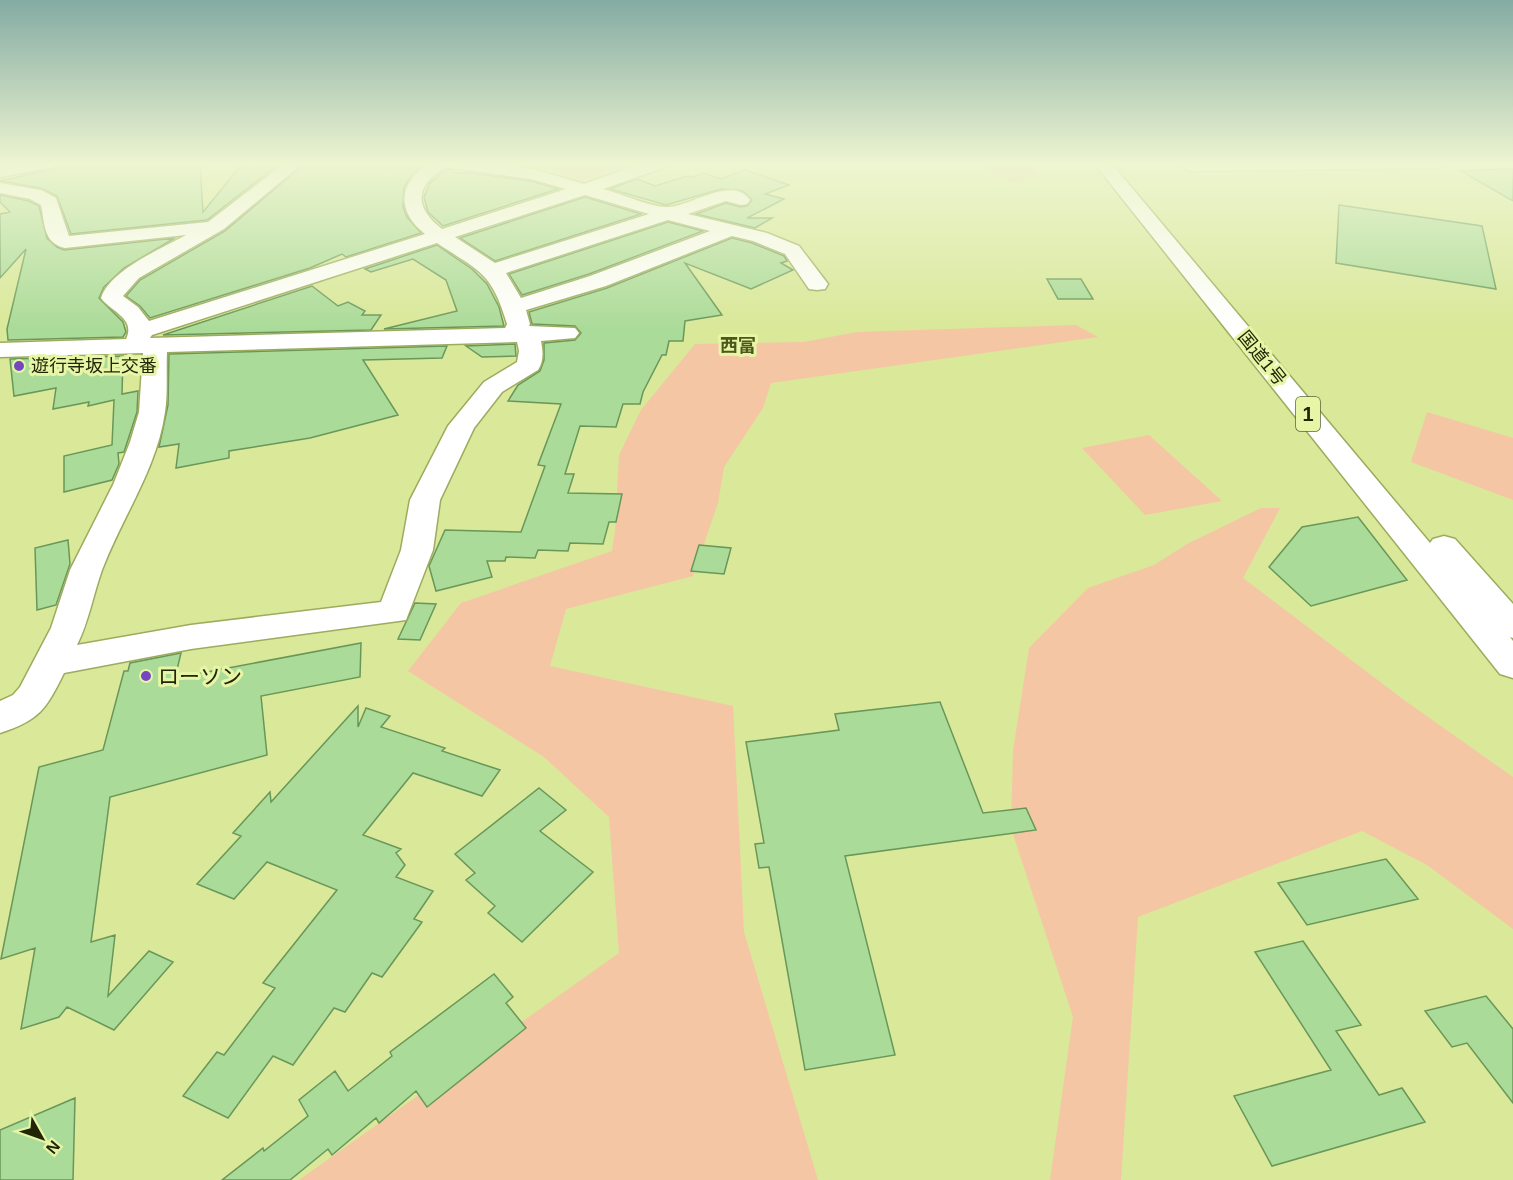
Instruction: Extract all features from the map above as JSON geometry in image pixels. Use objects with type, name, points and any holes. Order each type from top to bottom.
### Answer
[{"type":"main road","points":[[53,218],[57,237],[65,242],[217,225]]},
{"type":"main road","points":[[0,718],[26,705],[34,696],[68,628],[86,570],[128,484],[153,412],[144,340],[134,316],[112,298],[114,291],[132,274],[226,218]]},
{"type":"main road","points":[[51,662],[190,637],[394,612],[417,550],[425,500],[461,426],[493,387],[529,365],[531,351],[520,333],[509,291],[492,271],[419,218]]},
{"type":"main road","points":[[144,340],[494,218]]},
{"type":"main road","points":[[492,271],[658,218]]},
{"type":"main road","points":[[685,218],[728,231],[760,237],[792,250],[817,284]]},
{"type":"main road","name":"国道1号","points":[[1147,218],[1513,665]]},
{"type":"main road","name":"国道1号","points":[[1165,218],[1513,626]]},
{"type":"main road","points":[[514,307],[598,281],[728,231]]},
{"type":"main road","points":[[0,350],[144,340],[567,333]]},
{"type":"shaded area","points":[[1076,325],[1098,337],[771,383],[763,408],[724,467],[718,503],[693,576],[566,609],[550,666],[733,706],[744,932],[818,1180],[299,1180],[619,953],[609,817],[544,757],[408,671],[461,603],[612,551],[619,455],[641,410],[695,344],[804,342],[857,332]]},
{"type":"shaded area","points":[[1427,412],[1513,438],[1513,500],[1411,462]]},
{"type":"shaded area","points":[[1149,435],[1222,501],[1145,515],[1082,448]]},
{"type":"shaded area","points":[[1261,508],[1280,508],[1243,578],[1404,700],[1513,777],[1513,929],[1427,865],[1362,831],[1138,917],[1121,1180],[1050,1180],[1073,1017],[1011,828],[1013,751],[1029,648],[1088,588],[1154,565],[1187,544]]},
{"type":"building","points":[[0,218],[42,218],[47,238],[64,250],[175,238],[124,268],[104,287],[99,298],[123,322],[126,332],[123,337],[8,340],[7,329],[26,249],[0,278]]},
{"type":"building","points":[[65,218],[209,218],[207,220],[71,234]]},
{"type":"building","points":[[240,218],[408,218],[421,233],[346,257],[342,254],[310,268],[150,318],[140,306],[126,296],[140,280],[225,231]]},
{"type":"building","points":[[434,218],[468,218],[443,226]]},
{"type":"building","points":[[521,218],[628,218],[495,261],[460,238]]},
{"type":"building","points":[[713,218],[772,218],[755,228]]},
{"type":"building","points":[[1338,218],[1428,218],[1482,226],[1496,289],[1336,263]]},
{"type":"building","points":[[668,222],[703,231],[589,274],[522,295],[509,274]]},
{"type":"building","points":[[732,238],[752,243],[784,256],[787,261],[781,263],[793,270],[751,289],[685,263],[722,315],[685,321],[683,341],[669,341],[666,355],[662,355],[643,392],[640,404],[623,404],[616,427],[580,426],[565,474],[574,474],[568,493],[622,494],[616,522],[609,522],[603,544],[570,543],[568,551],[538,550],[535,558],[506,557],[505,561],[487,561],[492,577],[436,591],[429,566],[445,530],[521,532],[545,466],[538,465],[561,404],[508,401],[518,385],[540,371],[544,360],[544,343],[575,340],[581,333],[575,326],[532,324],[529,312],[607,288]]},
{"type":"building","points":[[437,245],[472,269],[487,284],[499,307],[504,326],[384,329],[457,311],[446,280],[413,259],[371,272],[365,269]]},
{"type":"building","points":[[1047,279],[1081,279],[1093,299],[1058,299]]},
{"type":"building","points":[[312,286],[338,306],[348,302],[365,311],[362,315],[381,315],[371,330],[163,335]]},
{"type":"building","points":[[515,344],[516,356],[482,357],[466,346]]},
{"type":"building","points":[[447,346],[442,358],[363,360],[398,415],[310,438],[229,451],[229,458],[176,468],[179,444],[159,447],[168,405],[169,354]]},
{"type":"building","points":[[123,356],[122,394],[138,391],[137,412],[124,452],[118,453],[119,464],[112,480],[64,492],[64,456],[112,445],[114,400],[88,406],[89,402],[53,409],[56,388],[14,396],[10,359]]},
{"type":"building","points":[[1358,517],[1407,580],[1311,606],[1269,567],[1302,527]]},
{"type":"building","points":[[68,540],[70,564],[56,605],[37,610],[35,548]]},
{"type":"building","points":[[699,545],[731,548],[724,574],[691,571]]},
{"type":"building","points":[[415,603],[436,604],[420,640],[398,639]]},
{"type":"building","points":[[361,643],[360,677],[261,696],[267,755],[110,797],[91,942],[115,935],[108,996],[149,951],[173,962],[114,1030],[67,1007],[59,1017],[21,1029],[35,948],[1,959],[39,767],[103,750],[124,671],[128,671],[130,663],[181,653],[175,678]]},
{"type":"building","points":[[940,702],[983,813],[1026,808],[1036,830],[845,856],[895,1055],[805,1070],[769,867],[759,868],[755,844],[764,843],[746,742],[839,730],[835,714]]},
{"type":"building","points":[[358,706],[358,727],[366,708],[390,716],[381,727],[445,748],[442,751],[500,770],[482,796],[413,773],[363,835],[401,849],[396,853],[405,865],[396,877],[433,891],[414,919],[422,922],[382,977],[372,973],[345,1012],[334,1008],[293,1065],[273,1056],[228,1118],[183,1096],[217,1052],[224,1055],[275,988],[263,983],[337,890],[267,862],[234,899],[197,884],[241,836],[233,833],[270,792],[271,802]]},
{"type":"building","points":[[539,788],[566,810],[540,831],[593,872],[522,942],[488,913],[495,906],[466,880],[475,873],[455,854]]},
{"type":"building","points":[[1386,859],[1418,899],[1307,925],[1278,883]]},
{"type":"building","points":[[1303,941],[1361,1025],[1336,1031],[1379,1095],[1402,1088],[1425,1122],[1272,1166],[1234,1096],[1331,1070],[1255,952]]},
{"type":"building","points":[[494,974],[513,997],[506,1003],[526,1028],[427,1107],[416,1091],[379,1123],[376,1118],[332,1155],[328,1149],[290,1180],[222,1180],[263,1148],[264,1151],[308,1116],[299,1100],[335,1071],[348,1091],[392,1056],[390,1052]]},
{"type":"building","points":[[1486,996],[1513,1029],[1513,1103],[1467,1043],[1452,1047],[1425,1011]]},
{"type":"building","points":[[75,1098],[73,1180],[0,1180],[0,1130]]},
{"type":"place","name":"遊行寺坂上交番","points":[[19,366]]},
{"type":"place","name":"ローソン","points":[[146,676]]},
{"type":"district","name":"西富","points":[[738,346]]}]
